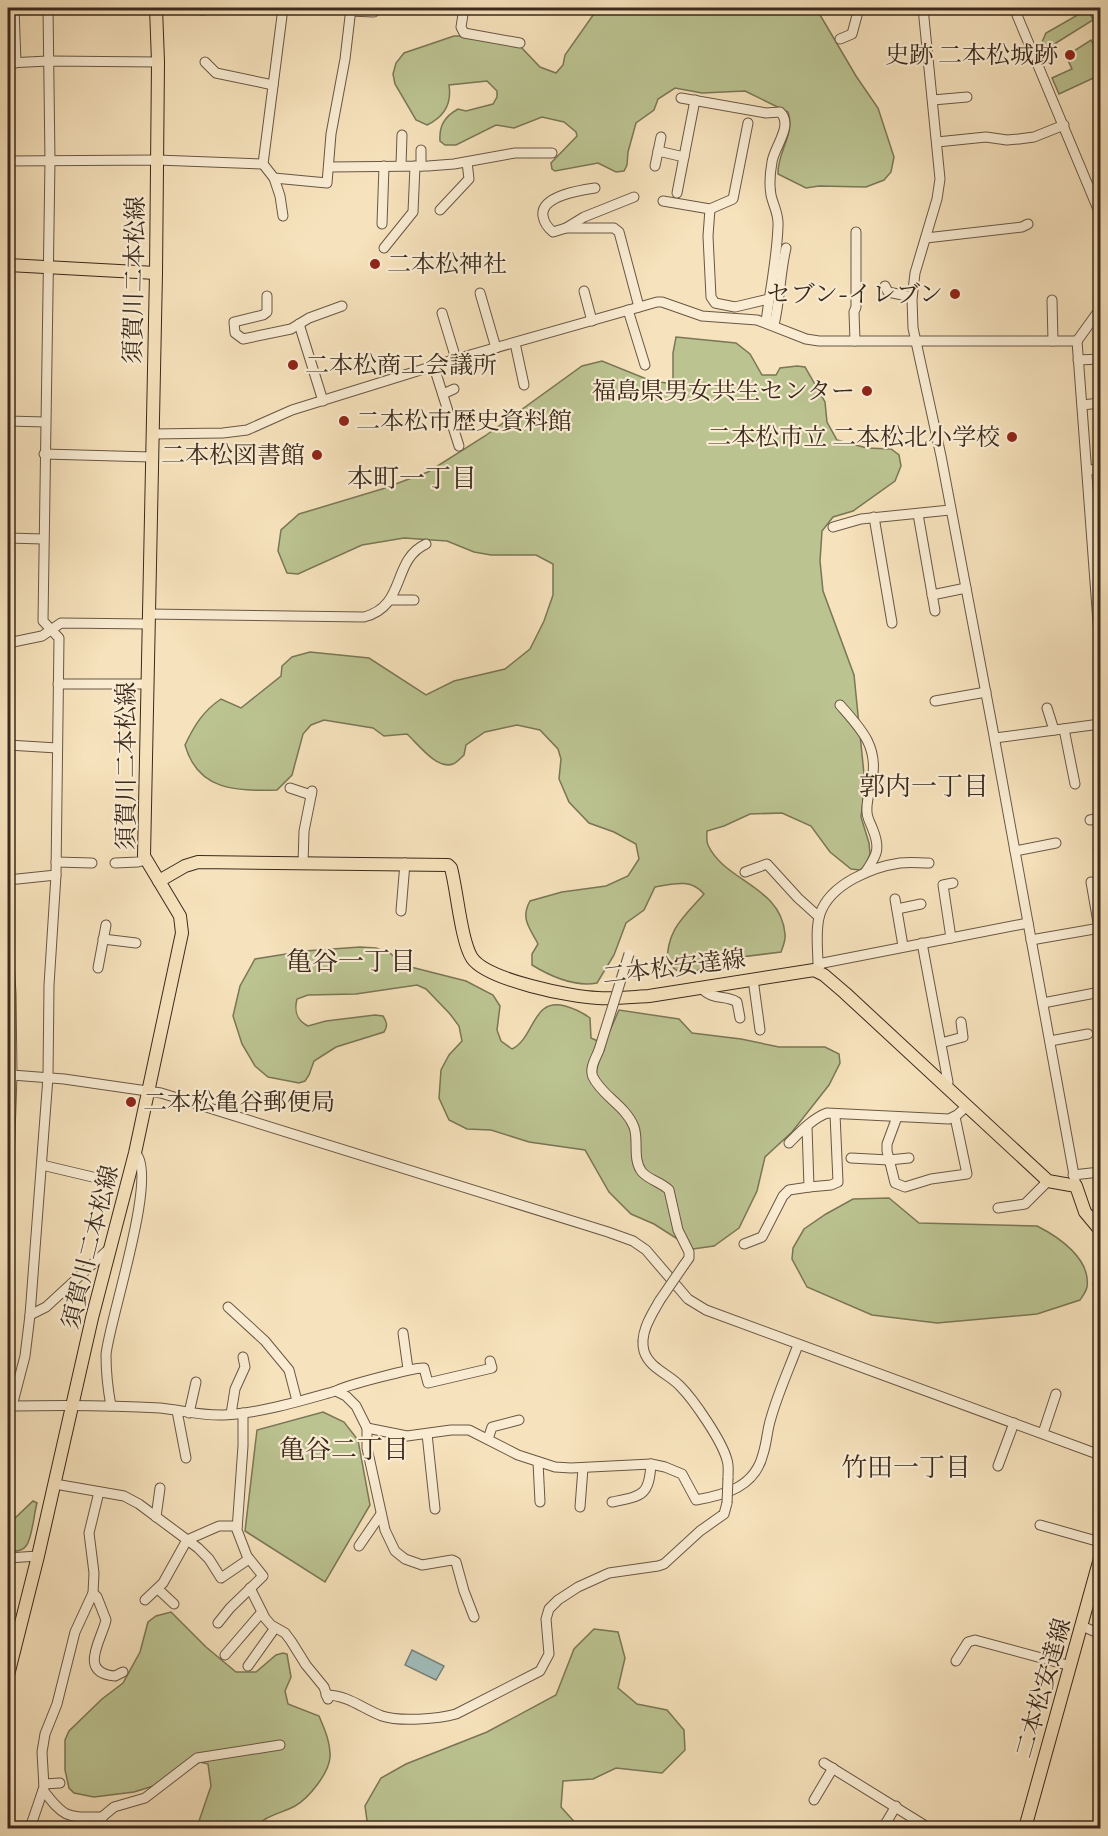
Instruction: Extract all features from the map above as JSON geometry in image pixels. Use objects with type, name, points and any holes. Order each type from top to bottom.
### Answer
[{"type":"main road","name":"須賀川二本松線","points":[[8,1675],[110,1248],[135,1153],[182,933],[180,916],[146,860],[144,822],[156,273],[158,62],[156,8]]},
{"type":"main road","points":[[8,265],[156,273]]},
{"type":"main road","name":"二本松安達線","points":[[159,881],[194,862],[444,864],[451,868],[470,953],[478,965],[491,973],[538,987],[598,998],[649,996],[816,968]]},
{"type":"main road","points":[[816,968],[1048,1181],[1075,1181],[1085,1212],[1101,1230]]},
{"type":"main road","name":"二本松安達線","points":[[1027,1828],[1101,1558]]},
{"type":"street","points":[[14,8],[12,63],[158,62]]},
{"type":"street","points":[[48,8],[50,161],[43,621],[59,638],[56,875],[49,985],[48,1077],[30,1315],[24,1356],[10,1406],[111,1406],[189,1413],[243,1413],[336,1391],[346,1386],[408,1369],[424,1368],[428,1383],[492,1368],[490,1361]]},
{"type":"street","points":[[183,8],[203,10]]},
{"type":"street","points":[[283,8],[263,164],[274,178],[283,216]]},
{"type":"street","points":[[464,8],[461,27],[465,33],[520,43]]},
{"type":"street","points":[[840,39],[852,34],[859,8]]},
{"type":"street","points":[[923,8],[937,142],[939,189],[915,273],[912,297],[916,343],[941,456],[995,738],[1075,1181],[1101,1172]]},
{"type":"street","points":[[1014,8],[1101,214]]},
{"type":"street","points":[[274,178],[327,183],[331,134],[345,59],[351,9],[374,12]]},
{"type":"street","points":[[206,62],[216,73],[273,85]]},
{"type":"street","points":[[933,100],[968,97]]},
{"type":"street","points":[[681,98],[766,112],[780,112],[784,116],[786,125],[772,160],[770,182],[778,224],[769,299],[770,324]]},
{"type":"street","points":[[677,193],[695,100]]},
{"type":"street","points":[[663,201],[710,209],[733,199],[748,123]]},
{"type":"street","points":[[937,142],[986,137],[1007,140],[1034,137],[1064,125]]},
{"type":"street","points":[[401,165],[402,135]]},
{"type":"street","points":[[655,166],[661,137]]},
{"type":"street","points":[[384,248],[413,212],[421,150]]},
{"type":"street","points":[[658,151],[684,157]]},
{"type":"street","points":[[329,167],[418,166],[467,162],[515,153],[552,153]]},
{"type":"street","points":[[8,161],[157,160],[263,164]]},
{"type":"street","points":[[440,210],[469,179],[467,162]]},
{"type":"street","points":[[382,224],[384,166]]},
{"type":"street","points":[[595,188],[573,192],[544,207],[543,218],[551,231],[558,232],[584,217],[634,197]]},
{"type":"street","points":[[710,209],[708,236],[712,300],[721,306],[735,307],[769,299]]},
{"type":"street","points":[[926,238],[1022,227],[1028,224]]},
{"type":"street","points":[[566,228],[614,228],[619,232],[639,307]]},
{"type":"street","points":[[855,341],[856,232]]},
{"type":"street","points":[[770,324],[783,310],[781,271],[786,248]]},
{"type":"street","points":[[885,286],[888,292],[912,297]]},
{"type":"street","points":[[584,291],[592,321]]},
{"type":"street","points":[[480,292],[496,348]]},
{"type":"street","points":[[267,296],[267,312],[234,322],[235,333],[238,337],[243,339],[291,329],[321,312],[342,306]]},
{"type":"street","points":[[1052,300],[1053,341]]},
{"type":"street","points":[[152,434],[223,433],[247,430],[292,410],[456,359],[662,302],[702,316],[770,324],[813,341],[902,340],[916,343],[1077,341]]},
{"type":"street","points":[[1101,309],[1077,341],[1087,470],[1096,515],[1101,649]]},
{"type":"street","points":[[628,310],[645,365]]},
{"type":"street","points":[[442,313],[456,359]]},
{"type":"street","points":[[299,324],[323,401]]},
{"type":"street","points":[[515,343],[524,385]]},
{"type":"street","points":[[1078,360],[1101,359]]},
{"type":"street","points":[[434,367],[459,446]]},
{"type":"street","points":[[442,394],[454,389]]},
{"type":"street","points":[[1082,405],[1101,403]]},
{"type":"street","points":[[8,421],[45,422]]},
{"type":"street","points":[[45,454],[151,458]]},
{"type":"street","points":[[1087,470],[1101,469]]},
{"type":"street","points":[[833,527],[874,517],[950,510]]},
{"type":"street","points":[[918,514],[935,611]]},
{"type":"street","points":[[874,517],[892,623]]},
{"type":"street","points":[[8,538],[43,539]]},
{"type":"street","points":[[8,643],[42,636],[61,623],[148,619],[364,617],[383,608],[391,600],[407,561],[413,552],[426,544]]},
{"type":"street","points":[[932,594],[966,588]]},
{"type":"street","points":[[391,600],[414,600]]},
{"type":"street","points":[[58,684],[147,684]]},
{"type":"street","points":[[935,701],[986,692]]},
{"type":"street","points":[[840,705],[863,732],[872,753],[873,776],[867,811],[877,848],[876,855],[865,873]]},
{"type":"street","points":[[1047,708],[1054,730]]},
{"type":"street","points":[[995,738],[1101,724]]},
{"type":"street","points":[[1064,729],[1075,784]]},
{"type":"street","points":[[8,745],[57,748]]},
{"type":"street","points":[[290,788],[312,793],[304,831],[303,864]]},
{"type":"street","points":[[1090,820],[1101,818]]},
{"type":"street","points":[[1015,851],[1056,843]]},
{"type":"street","points":[[115,863],[146,860]]},
{"type":"street","points":[[56,862],[92,862]]},
{"type":"street","points":[[816,968],[819,917],[828,898],[865,873],[900,863],[929,862]]},
{"type":"street","points":[[401,911],[405,863]]},
{"type":"street","points":[[745,872],[766,864],[819,917]]},
{"type":"street","points":[[8,880],[56,875]]},
{"type":"street","points":[[1031,940],[1100,928],[1091,882]]},
{"type":"street","points":[[951,938],[943,885],[953,883]]},
{"type":"street","points":[[903,946],[896,904],[921,904]]},
{"type":"street","points":[[816,968],[823,963],[903,946],[1028,923]]},
{"type":"street","points":[[98,968],[106,925]]},
{"type":"street","points":[[103,939],[135,944]]},
{"type":"street","points":[[8,942],[12,1075],[8,1195]]},
{"type":"street","points":[[922,943],[948,1082],[947,1087]]},
{"type":"street","points":[[250,1588],[265,1618],[291,1641],[306,1665],[324,1687],[328,1698],[339,1695],[383,1717],[413,1719],[441,1717],[456,1714],[540,1671],[549,1654],[546,1618],[549,1609],[558,1600],[578,1587],[609,1573],[664,1564],[700,1531],[724,1514],[727,1503],[727,1457],[702,1413],[680,1385],[652,1365],[646,1357],[643,1345],[646,1328],[660,1299],[689,1258],[689,1252],[678,1230],[669,1190],[647,1177],[639,1167],[632,1123],[618,1103],[592,1076],[592,1069],[629,954]]},
{"type":"street","points":[[753,979],[760,1030]]},
{"type":"street","points":[[700,987],[715,998],[735,1000],[740,1018]]},
{"type":"street","points":[[1043,1003],[1095,993]]},
{"type":"street","points":[[941,1043],[963,1037],[962,1022]]},
{"type":"street","points":[[1050,1041],[1088,1034]]},
{"type":"street","points":[[12,1075],[48,1077],[161,1093],[633,1241],[657,1262],[688,1299],[706,1310],[1101,1455]]},
{"type":"street","points":[[789,1143],[821,1115],[949,1119],[955,1117],[967,1106]]},
{"type":"street","points":[[744,1244],[770,1232],[786,1192],[789,1190],[831,1185],[838,1182],[835,1114]]},
{"type":"street","points":[[897,1117],[887,1144],[895,1183],[910,1187],[931,1179],[966,1176],[955,1117]]},
{"type":"street","points":[[807,1127],[809,1187]]},
{"type":"street","points":[[111,1406],[106,1355],[127,1269],[139,1206],[140,1159],[135,1153]]},
{"type":"street","points":[[851,1158],[890,1160],[909,1158]]},
{"type":"street","points":[[42,1165],[101,1179]]},
{"type":"street","points":[[999,1208],[1025,1204],[1048,1181]]},
{"type":"street","points":[[30,1315],[46,1306],[110,1248]]},
{"type":"street","points":[[228,1307],[265,1341],[289,1370],[297,1401]]},
{"type":"street","points":[[403,1333],[408,1369]]},
{"type":"street","points":[[367,1428],[401,1436],[469,1430],[518,1455],[555,1467],[583,1468],[651,1464],[674,1469],[682,1474],[696,1500],[722,1496],[752,1476],[763,1456],[771,1417],[798,1344]]},
{"type":"street","points":[[231,1414],[235,1389],[245,1367],[243,1357]]},
{"type":"street","points":[[189,1413],[196,1382]]},
{"type":"street","points":[[336,1391],[346,1396],[356,1406],[367,1428],[367,1448],[388,1540],[395,1551],[405,1559],[422,1565],[452,1560],[456,1562],[474,1617]]},
{"type":"street","points":[[1043,1433],[1056,1394]]},
{"type":"street","points":[[177,1411],[186,1458]]},
{"type":"street","points":[[218,1623],[263,1576],[249,1559],[237,1527],[243,1413]]},
{"type":"street","points":[[489,1439],[492,1427],[519,1420]]},
{"type":"street","points":[[998,1466],[1014,1423]]},
{"type":"street","points":[[427,1434],[435,1509]]},
{"type":"street","points":[[538,1462],[540,1502]]},
{"type":"street","points":[[612,1502],[638,1497],[644,1493],[649,1484],[651,1464]]},
{"type":"street","points":[[580,1507],[583,1468]]},
{"type":"street","points":[[55,1484],[124,1496],[139,1504],[209,1559],[221,1578],[249,1559]]},
{"type":"street","points":[[156,1517],[160,1488]]},
{"type":"street","points":[[30,1828],[44,1787],[42,1752],[45,1734],[57,1704],[75,1632],[93,1593],[94,1573],[89,1533],[99,1492]]},
{"type":"street","points":[[359,1546],[381,1514]]},
{"type":"street","points":[[1040,1525],[1101,1542]]},
{"type":"street","points":[[145,1600],[163,1583],[187,1540],[219,1526],[237,1527]]},
{"type":"street","points":[[8,1558],[38,1556]]},
{"type":"street","points":[[158,1589],[174,1604]]},
{"type":"street","points":[[93,1593],[106,1620],[94,1650],[95,1662],[98,1669],[106,1675],[115,1676],[123,1671]]},
{"type":"street","points":[[225,1655],[262,1612]]},
{"type":"street","points":[[1082,1626],[1101,1634]]},
{"type":"street","points":[[248,1666],[275,1628]]},
{"type":"street","points":[[956,1661],[968,1642],[975,1640],[1071,1666]]},
{"type":"street","points":[[44,1787],[62,1813],[78,1817],[102,1817],[114,1808],[145,1798],[197,1758],[280,1745]]},
{"type":"street","points":[[824,1762],[929,1828]]},
{"type":"street","points":[[814,1800],[834,1768]]},
{"type":"street","points":[[44,1787],[60,1783]]},
{"type":"street","points":[[883,1828],[896,1806]]},
{"type":"street","points":[[1097,1828],[1101,1815]]},
{"type":"street","points":[[102,1817],[102,1828]]},
{"type":"green space","points":[[598,8],[816,8],[856,76],[878,108],[894,157],[891,172],[884,180],[866,187],[806,188],[778,174],[780,158],[790,127],[788,112],[745,91],[702,93],[675,88],[658,99],[654,110],[636,123],[624,171],[616,172],[598,163],[555,171],[551,163],[577,136],[576,132],[564,122],[542,117],[514,128],[496,125],[456,145],[445,145],[440,141],[440,131],[449,115],[458,109],[466,111],[493,104],[497,91],[487,81],[449,85],[448,104],[438,118],[427,125],[416,120],[395,84],[393,74],[396,63],[404,53],[454,36],[470,36],[519,45],[540,67],[556,73],[563,65],[565,55]]},
{"type":"green space","points":[[1088,9],[1093,20],[1048,48],[1042,42],[1046,33]]},
{"type":"green space","points":[[1091,40],[1100,53],[1100,75],[1059,94],[1052,78],[1072,69],[1066,56]]},
{"type":"green space","points":[[676,337],[736,343],[750,354],[762,375],[776,375],[780,368],[805,367],[825,402],[827,422],[837,440],[867,448],[891,449],[899,455],[901,466],[895,481],[853,511],[833,517],[822,531],[820,561],[823,591],[854,675],[865,784],[861,817],[870,854],[866,865],[860,870],[851,869],[830,852],[811,826],[782,813],[750,814],[707,831],[707,843],[716,857],[774,905],[781,918],[785,934],[781,952],[725,959],[696,971],[679,972],[667,963],[670,941],[683,917],[704,894],[693,886],[681,883],[655,887],[644,910],[626,923],[614,955],[597,983],[572,982],[555,977],[532,965],[532,954],[538,944],[526,918],[530,901],[562,892],[606,886],[628,876],[639,859],[636,844],[614,832],[589,823],[569,802],[559,779],[561,759],[558,749],[540,730],[517,725],[485,732],[466,745],[464,755],[453,764],[447,765],[434,760],[407,734],[384,736],[373,728],[324,720],[311,725],[303,734],[292,775],[277,790],[233,788],[209,780],[199,772],[185,745],[200,719],[221,699],[241,708],[281,676],[282,666],[292,657],[310,652],[369,658],[426,695],[454,681],[505,669],[530,649],[544,621],[553,595],[553,564],[536,555],[491,555],[474,552],[447,541],[404,538],[362,545],[298,574],[287,573],[278,551],[281,530],[299,514],[382,489],[428,472],[485,436],[582,366],[602,361],[649,380],[666,383],[673,380],[673,353]]},
{"type":"green space","points":[[376,948],[390,953],[403,965],[466,981],[493,995],[500,1006],[497,1030],[501,1041],[512,1049],[520,1044],[540,1013],[546,1007],[554,1005],[572,1008],[590,1018],[591,1038],[604,1044],[619,1010],[679,1019],[692,1033],[741,1039],[779,1047],[825,1047],[839,1054],[840,1063],[829,1085],[792,1132],[765,1157],[757,1191],[739,1228],[714,1246],[693,1249],[654,1224],[631,1214],[609,1192],[585,1150],[529,1142],[491,1130],[467,1129],[449,1120],[439,1098],[441,1070],[449,1055],[462,1041],[459,1026],[426,989],[417,985],[356,994],[308,995],[297,999],[297,1015],[308,1026],[326,1021],[375,1015],[383,1016],[386,1028],[384,1032],[336,1047],[314,1061],[305,1081],[299,1083],[268,1077],[255,1066],[242,1044],[233,1016],[240,986],[255,959],[305,951]]},
{"type":"green space","points":[[889,1198],[919,1223],[1037,1226],[1055,1236],[1079,1258],[1087,1277],[1086,1291],[1080,1300],[1037,1314],[937,1323],[872,1315],[807,1287],[792,1259],[793,1248],[804,1229],[853,1199]]},
{"type":"green space","points":[[323,1412],[344,1422],[358,1440],[370,1505],[325,1582],[245,1531],[257,1430]]},
{"type":"green space","points":[[33,1501],[37,1503],[28,1543],[18,1551],[8,1552],[8,1519],[15,1518]]},
{"type":"green space","points":[[171,1612],[206,1647],[236,1672],[256,1672],[276,1655],[287,1654],[291,1677],[285,1691],[288,1704],[319,1716],[325,1731],[329,1746],[329,1763],[312,1791],[295,1806],[268,1818],[254,1828],[200,1828],[199,1821],[211,1786],[208,1764],[200,1762],[163,1783],[134,1792],[94,1797],[74,1793],[69,1788],[65,1770],[65,1740],[69,1731],[102,1699],[123,1683],[140,1652],[148,1622],[156,1616]]},
{"type":"green space","points":[[594,1629],[618,1632],[625,1658],[618,1688],[637,1704],[667,1710],[684,1730],[685,1750],[662,1773],[616,1768],[593,1779],[563,1781],[561,1807],[580,1828],[368,1828],[365,1806],[381,1778],[406,1764],[487,1732],[556,1695],[574,1649]]},
{"type":"water","points":[[412,1650],[444,1666],[436,1680],[405,1665]]},
{"type":"place","name":"史跡 二本松城跡","points":[[1070,55]]},
{"type":"place","name":"二本松神社","points":[[375,264]]},
{"type":"place","name":"セブン-イレブン","points":[[955,294]]},
{"type":"place","name":"二本松商工会議所","points":[[293,365]]},
{"type":"place","name":"福島県男女共生センター","points":[[867,391]]},
{"type":"place","name":"二本松市歴史資料館","points":[[344,421]]},
{"type":"place","name":"二本松市立 二本松北小学校","points":[[1012,437]]},
{"type":"place","name":"二本松図書館","points":[[317,455]]},
{"type":"place","name":"二本松亀谷郵便局","points":[[131,1102]]},
{"type":"district","name":"本町一丁目","points":[[412,478]]},
{"type":"district","name":"郭内一丁目","points":[[924,786]]},
{"type":"district","name":"亀谷一丁目","points":[[351,961]]},
{"type":"district","name":"亀谷二丁目","points":[[344,1449]]},
{"type":"district","name":"竹田一丁目","points":[[906,1467]]}]
